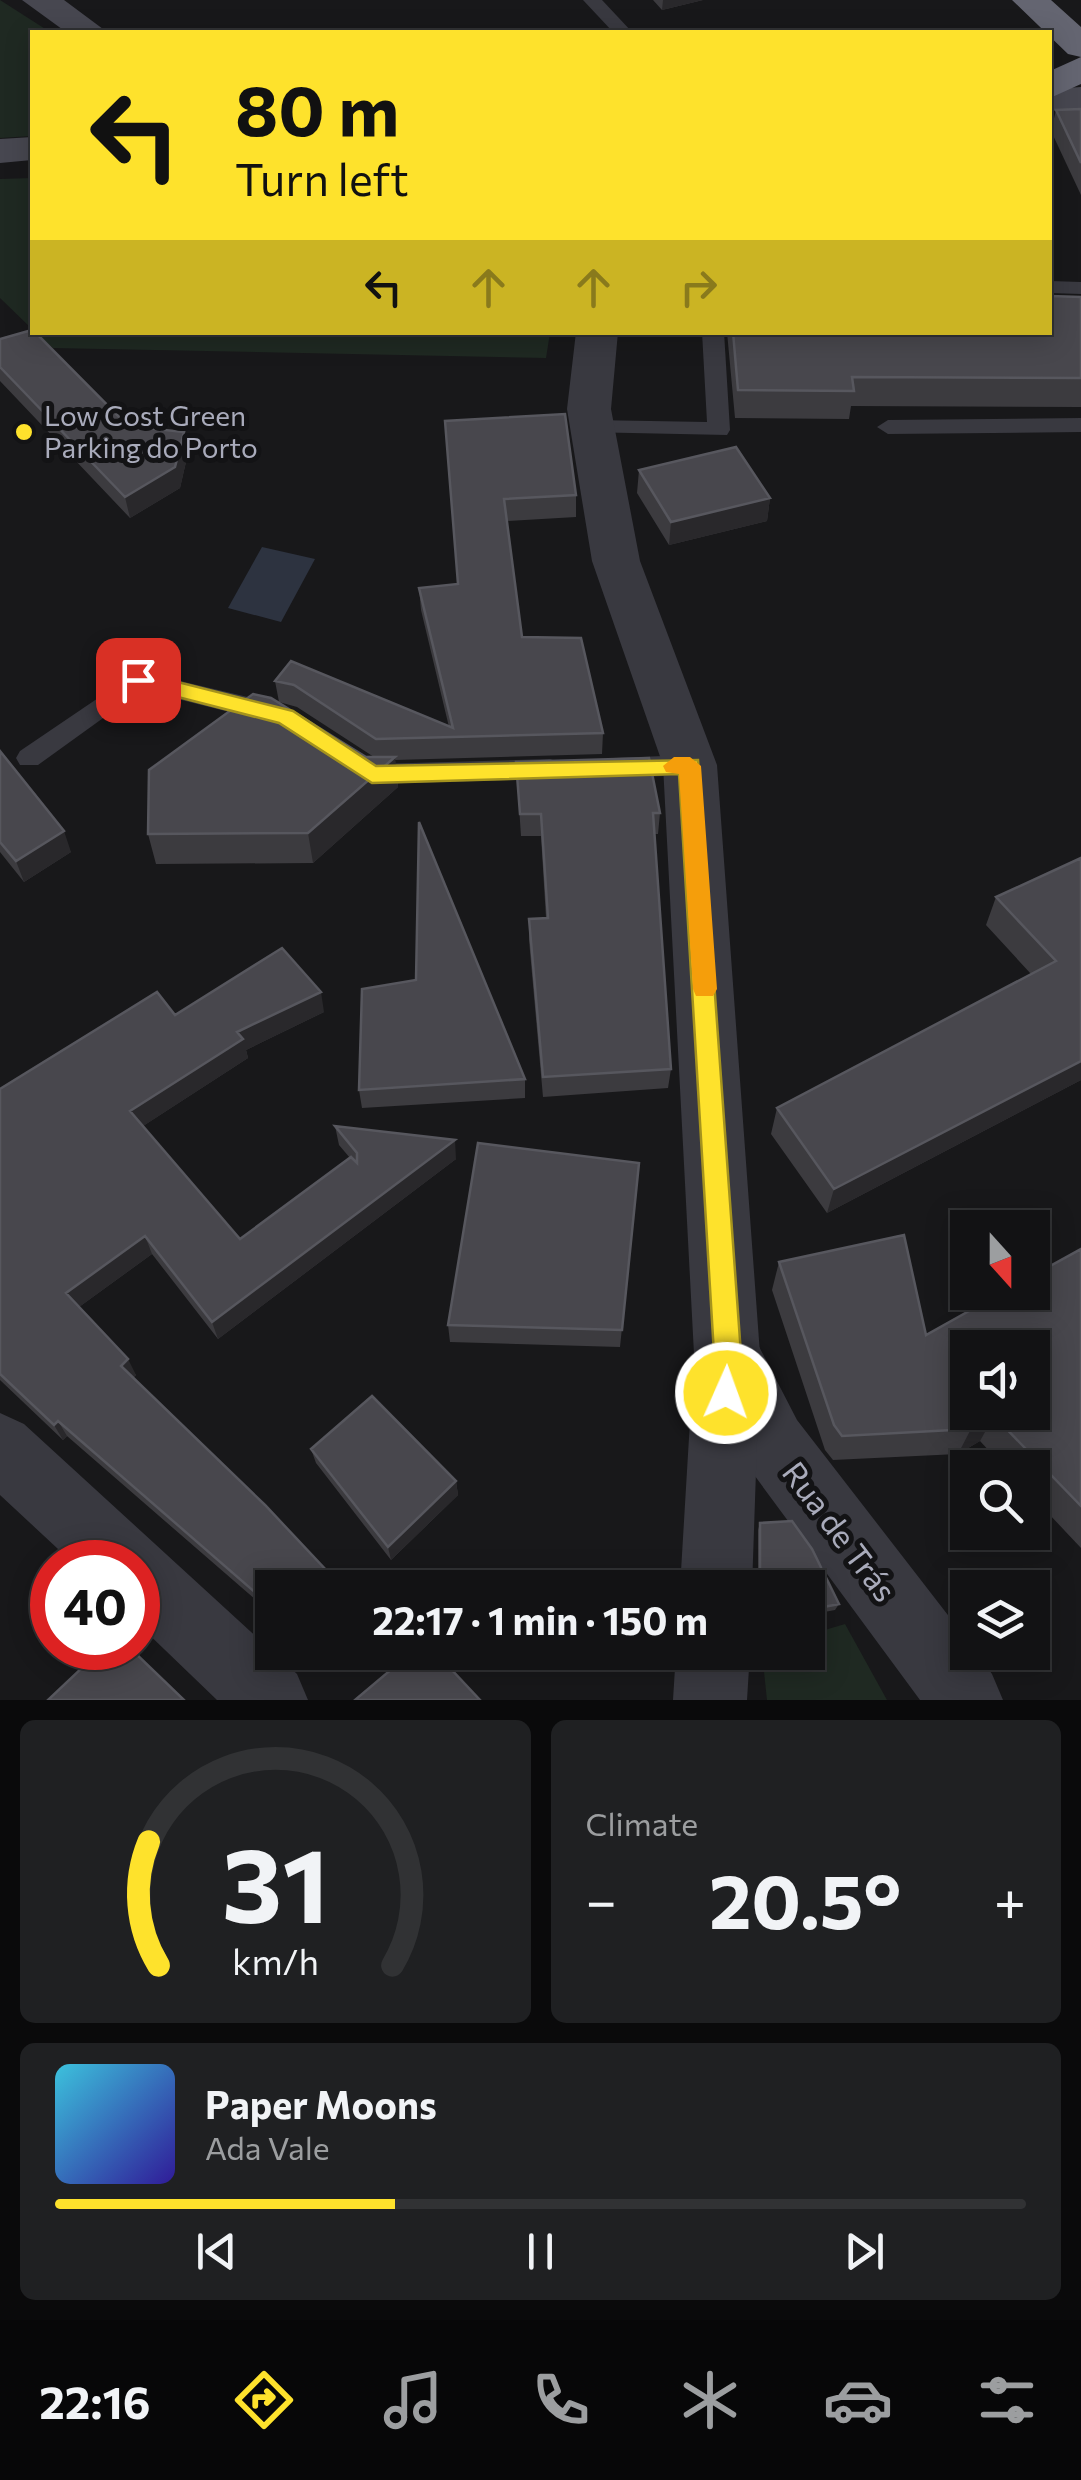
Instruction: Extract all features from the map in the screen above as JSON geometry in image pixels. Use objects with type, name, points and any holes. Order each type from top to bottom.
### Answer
[{"type":"highway","points":[[1030,0],[1081,46]]},
{"type":"highway","points":[[1047,0],[1081,16]]},
{"type":"highway","points":[[1052,86],[1081,68]]},
{"type":"main road","points":[[40,0],[86,30]]},
{"type":"main road","points":[[1052,100],[1081,98]]},
{"type":"main road","points":[[0,150],[30,149]]},
{"type":"street","points":[[598,335],[589,409],[616,562],[690,766],[728,1354],[717,1570]]},
{"type":"street","name":"Rua de Trás","points":[[728,1354],[773,1444],[966,1700]]},
{"type":"street","points":[[0,1448],[100,1540]]},
{"type":"street","points":[[160,1596],[272,1700]]},
{"type":"street","points":[[710,1700],[711,1670]]},
{"type":"lane","points":[[592,0],[621,30]]},
{"type":"lane","points":[[1052,287],[1081,288]]},
{"type":"lane","points":[[592,427],[719,430],[712,335]]},
{"type":"lane","points":[[888,427],[1081,426]]},
{"type":"lane","points":[[29,758],[138,680],[286,716],[300,726]]},
{"type":"lane","points":[[343,755],[372,774],[690,766]]},
{"type":"shaded area","points":[[0,0],[47,30],[30,30],[30,136],[0,138]]},
{"type":"shaded area","points":[[30,178],[30,327],[0,298],[0,179]]},
{"type":"shaded area","points":[[38,335],[550,335],[546,358],[53,348]]},
{"type":"shaded area","points":[[845,1624],[887,1700],[767,1700],[764,1670],[825,1670],[825,1630]]},
{"type":"water","points":[[262,547],[315,559],[281,622],[228,608]]},
{"type":"building","points":[[1081,109],[1081,163],[1056,110]]},
{"type":"building","points":[[1052,296],[1081,297],[1081,378],[852,377],[854,391],[738,390],[733,335],[1052,335]]},
{"type":"building","points":[[30,331],[30,335],[38,335],[128,426],[184,432],[175,467],[125,497],[0,367],[0,339]]},
{"type":"building","points":[[565,414],[576,495],[504,499],[522,637],[581,638],[603,733],[376,739],[294,685],[275,681],[291,661],[453,728],[419,588],[458,584],[445,421]]},
{"type":"building","points":[[736,447],[770,498],[671,522],[639,470]]},
{"type":"building","points":[[253,694],[271,698],[366,757],[395,757],[308,833],[148,834],[149,770]]},
{"type":"building","points":[[0,751],[64,831],[16,861],[0,842]]},
{"type":"building","points":[[649,758],[660,813],[653,813],[671,1069],[543,1077],[529,919],[548,918],[541,814],[520,814],[516,762]]},
{"type":"building","points":[[419,822],[525,1079],[359,1090],[362,989],[416,980]]},
{"type":"building","points":[[1081,858],[1081,1061],[834,1189],[777,1108],[1056,961],[996,897]]},
{"type":"building","points":[[282,948],[321,992],[237,1032],[243,1039],[130,1111],[240,1239],[351,1157],[357,1163],[357,1153],[335,1126],[455,1140],[212,1322],[145,1236],[66,1293],[128,1359],[121,1366],[265,1505],[326,1570],[255,1570],[255,1592],[58,1421],[54,1425],[0,1374],[0,1089],[157,992],[175,1015]]},
{"type":"building","points":[[478,1143],[639,1163],[622,1330],[448,1325]]},
{"type":"building","points":[[904,1235],[926,1335],[971,1310],[1050,1310],[1050,1266],[1081,1249],[1081,1506],[1050,1474],[1050,1450],[1027,1450],[1008,1430],[1050,1430],[1050,1330],[950,1330],[953,1430],[842,1436],[834,1425],[779,1262]]},
{"type":"building","points":[[372,1396],[456,1481],[388,1547],[311,1449]]},
{"type":"building","points":[[792,1521],[822,1570],[760,1570],[760,1523]]},
{"type":"building","points":[[825,1575],[839,1604],[825,1607]]},
{"type":"building","points":[[80,1670],[153,1670],[184,1700],[48,1700]]},
{"type":"building","points":[[391,1670],[452,1670],[480,1700],[355,1700]]},
{"type":"slow traffic","points":[[674,766],[690,766],[705,989]]},
{"type":"place","name":"Low Cost Green Parking do Porto","points":[[24,432]]},
{"type":"route","points":[[138,680],[286,716],[372,774],[690,766],[728,1354],[726,1393]]}]
